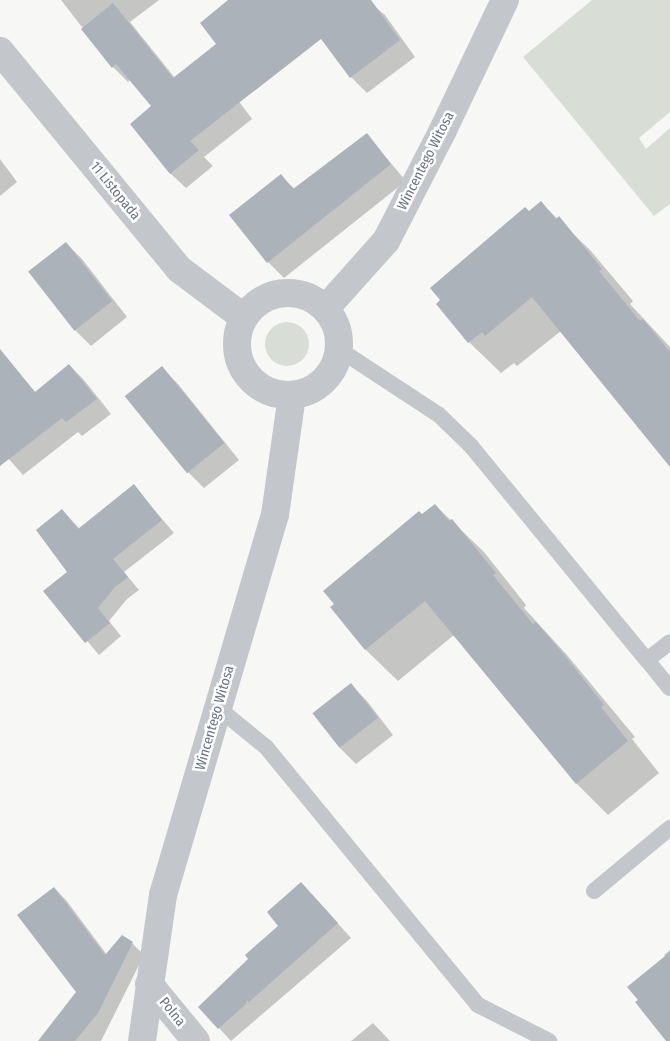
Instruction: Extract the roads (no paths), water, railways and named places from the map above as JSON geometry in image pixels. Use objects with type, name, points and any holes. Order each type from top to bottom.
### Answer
[{"type":"street","name":"Wincentego Witosa","points":[[326,308],[386,241],[443,130],[505,0]]},
{"type":"street","name":"11 Listopada","points":[[0,51],[179,269],[242,316]]},
{"type":"street","points":[[272,294],[301,294],[326,308],[338,327],[340,350],[332,371],[318,388],[292,396],[265,392],[242,370],[236,339],[242,316],[272,294]]},
{"type":"street","name":"Wincentego Witosa","points":[[142,1041],[163,895],[275,516],[292,396]]},
{"type":"street","name":"Polna","points":[[149,984],[196,1041]]},
{"type":"lane","points":[[340,350],[439,415],[471,446],[670,688]]},
{"type":"lane","points":[[647,660],[670,642]]},
{"type":"lane","points":[[218,708],[266,747],[478,1005],[549,1041]]},
{"type":"lane","points":[[594,890],[670,828]]}]
